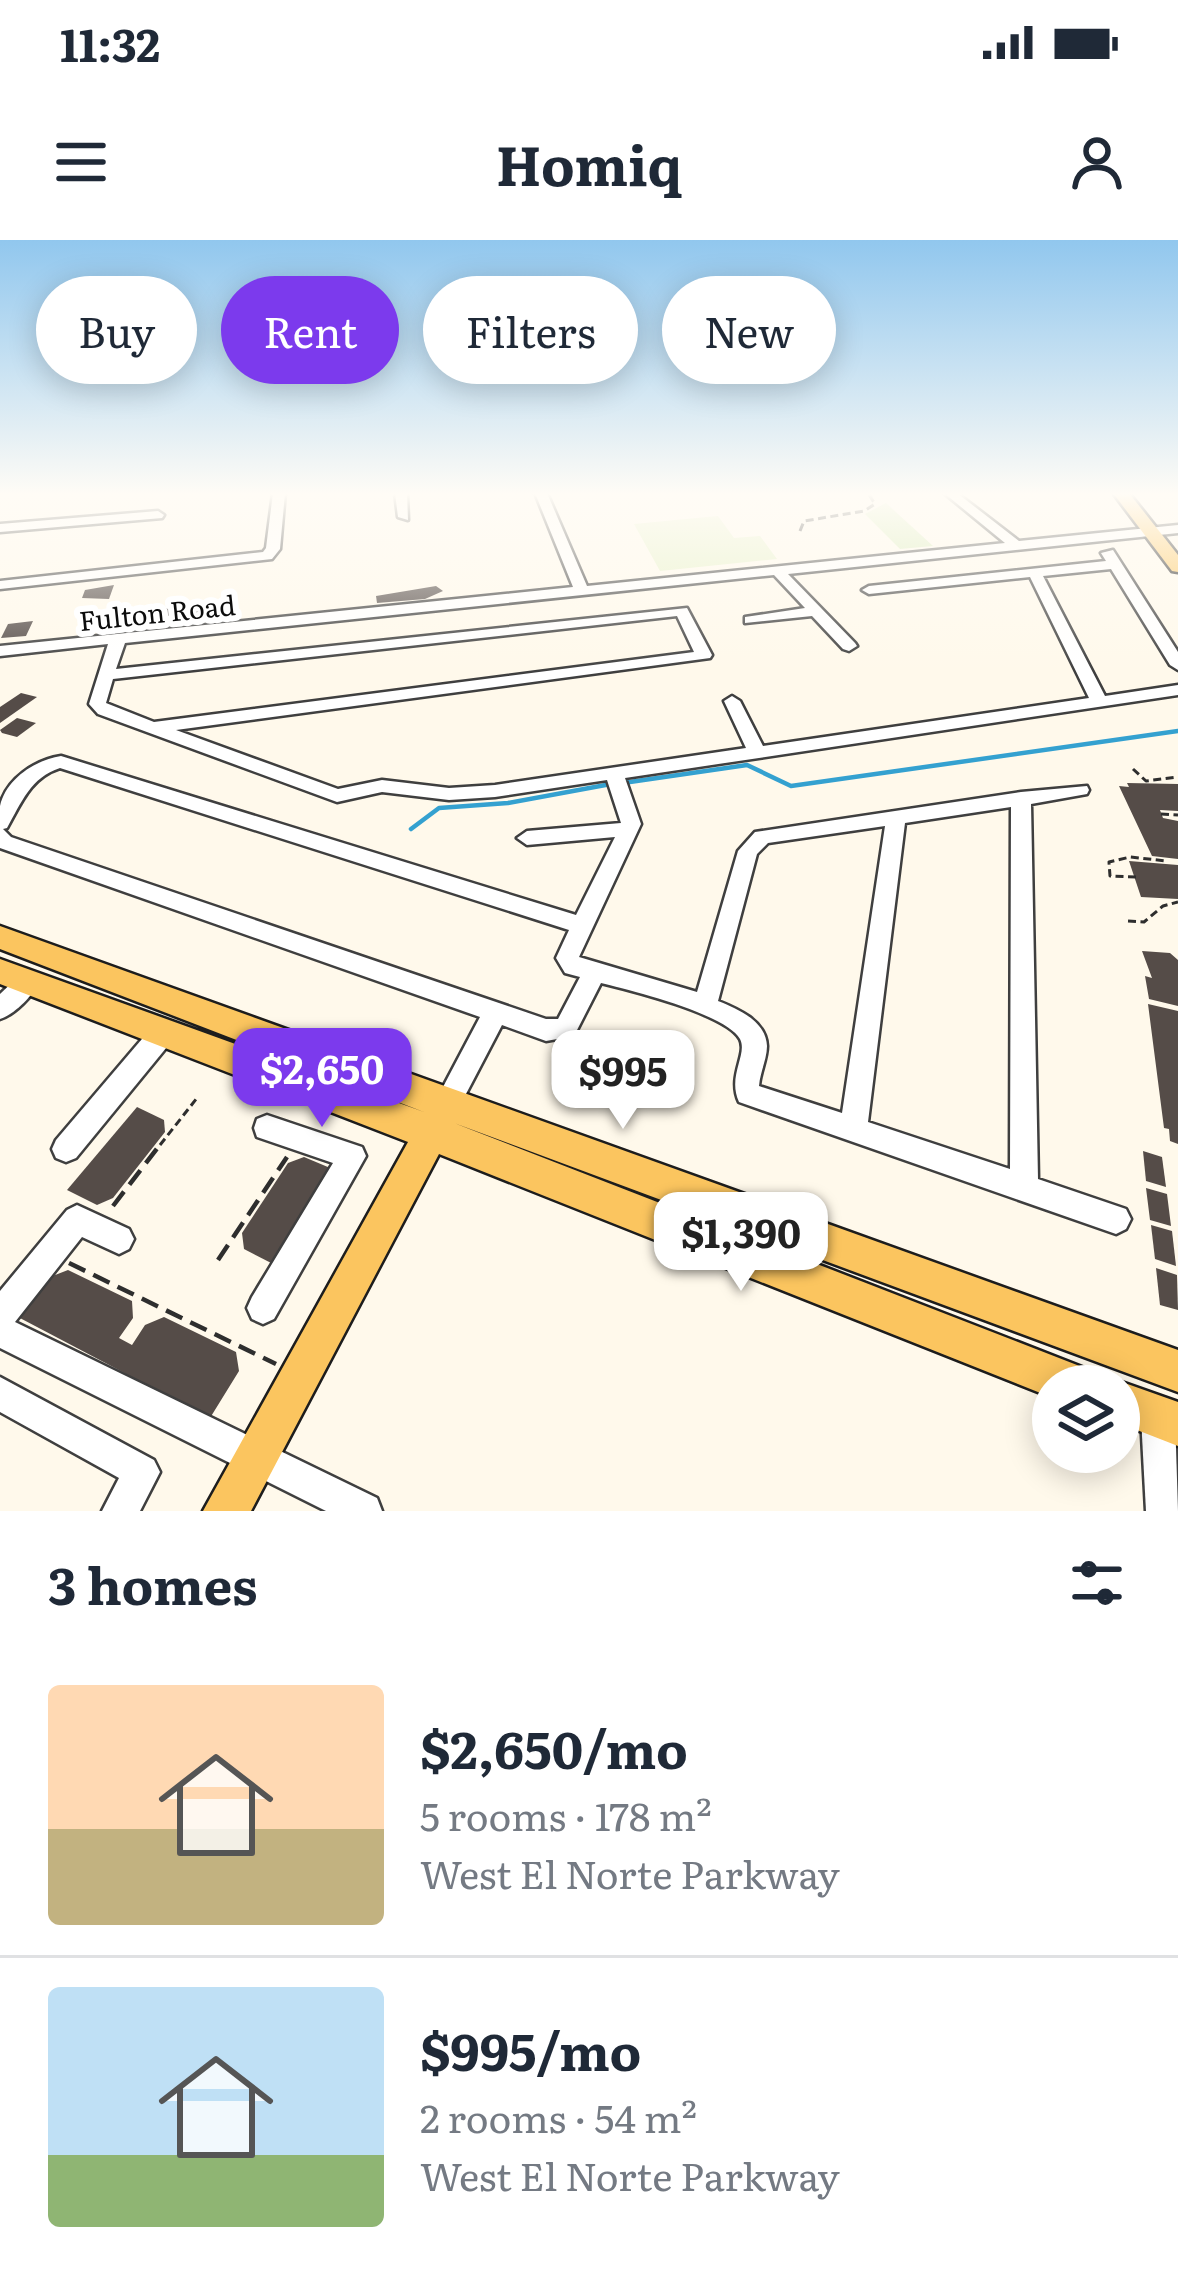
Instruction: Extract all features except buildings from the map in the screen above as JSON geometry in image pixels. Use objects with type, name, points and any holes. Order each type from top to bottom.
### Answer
[{"type":"main road","points":[[0,938],[1032,1367]]},
{"type":"main road","points":[[14,976],[162,1034],[439,1119],[1178,1371]]},
{"type":"main road","points":[[226,1511],[439,1119]]},
{"type":"street","points":[[0,584],[252,561],[269,552]]},
{"type":"street","points":[[566,552],[582,591]]},
{"type":"street","name":"Fulton Road","points":[[0,651],[967,552]]},
{"type":"street","points":[[1107,552],[1178,665]]},
{"type":"street","points":[[869,590],[1115,564]]},
{"type":"street","points":[[779,572],[849,646]]},
{"type":"street","points":[[1034,572],[1100,703]]},
{"type":"street","points":[[105,675],[682,610],[704,656],[153,728]]},
{"type":"street","points":[[750,620],[817,611]]},
{"type":"street","points":[[118,639],[97,704],[337,796],[382,786],[449,794],[617,780],[756,751],[1178,690]]},
{"type":"street","points":[[732,701],[756,751]]},
{"type":"street","points":[[0,823],[14,793],[30,777],[51,762],[62,762],[580,925]]},
{"type":"street","points":[[617,780],[631,817],[580,925],[567,958],[572,966],[705,1005],[748,1026],[755,1042],[744,1084],[748,1094],[1115,1219]]},
{"type":"street","points":[[705,1005],[748,851],[762,837],[1080,790]]},
{"type":"street","points":[[1021,799],[1024,1186]]},
{"type":"street","points":[[853,1132],[896,817]]},
{"type":"street","points":[[527,838],[628,829]]},
{"type":"street","points":[[0,835],[4,842],[204,914],[545,1030],[565,1029],[595,972]]},
{"type":"street","points":[[0,1009],[14,976]]},
{"type":"street","points":[[439,1119],[496,1012]]},
{"type":"street","points":[[66,1149],[162,1034]]},
{"type":"street","points":[[263,1308],[352,1156],[267,1128]]},
{"type":"street","points":[[0,1316],[77,1220],[119,1239]]},
{"type":"street","points":[[0,1331],[364,1511]]},
{"type":"street","points":[[0,1394],[142,1472],[120,1511]]},
{"type":"street","points":[[1152,1414],[1164,1511]]},
{"type":"path","points":[[1132,769],[1146,781],[1178,777]]},
{"type":"path","points":[[1161,814],[1178,815]]},
{"type":"path","points":[[1136,877],[1110,876],[1109,862],[1123,857],[1166,861]]},
{"type":"path","points":[[1128,921],[1144,922],[1163,906],[1178,902]]},
{"type":"path","points":[[113,1206],[197,1098]]},
{"type":"path","points":[[218,1260],[299,1139]]},
{"type":"path","points":[[58,1266],[69,1263],[299,1375]]},
{"type":"green space","points":[[650,552],[772,552],[777,559],[660,571]]},
{"type":"waterway","points":[[623,783],[747,765],[791,786],[1178,731]]},
{"type":"waterway","points":[[411,829],[439,808],[508,803],[611,784]]}]
